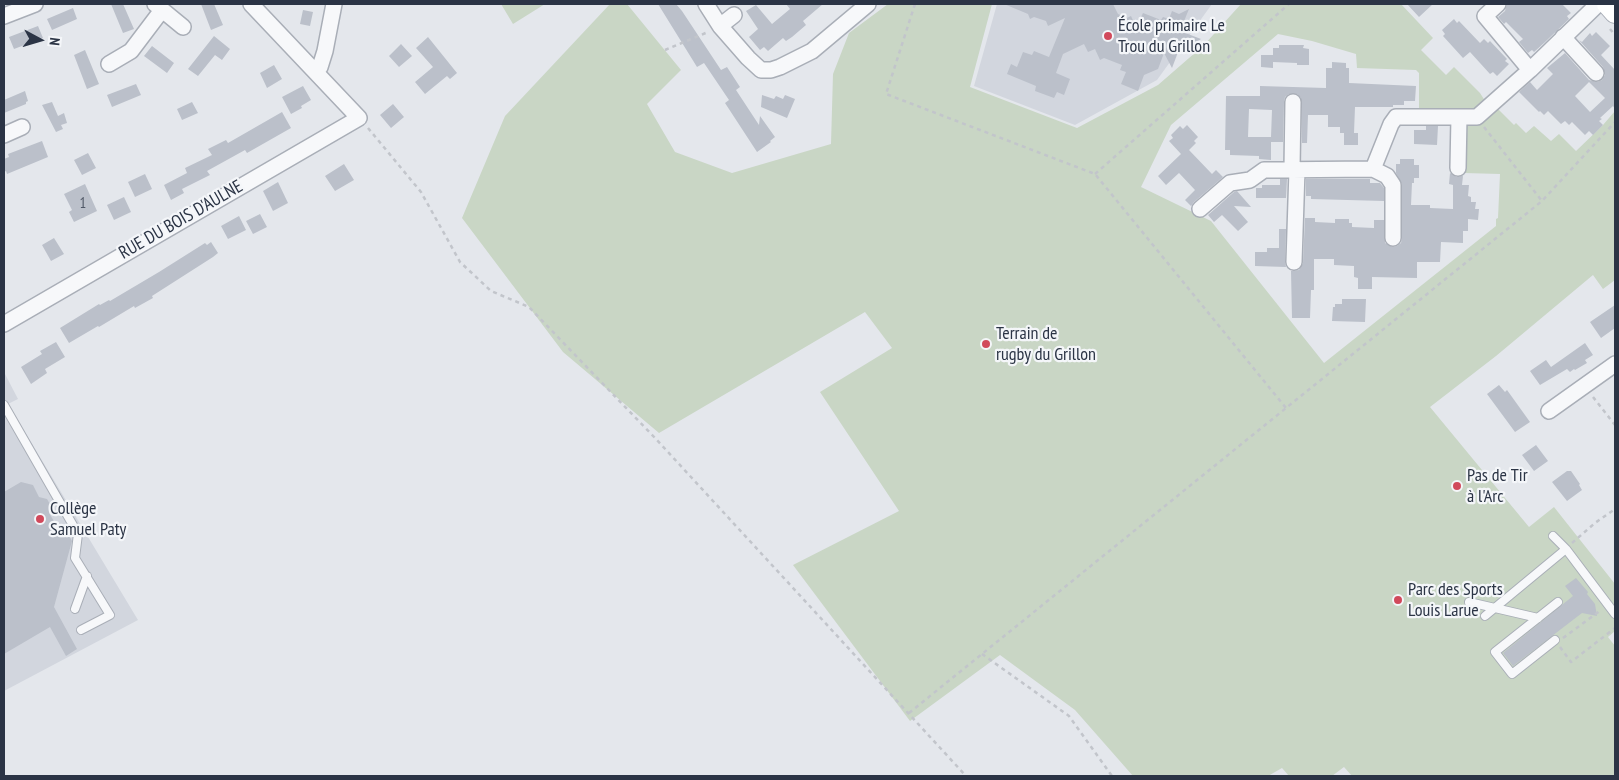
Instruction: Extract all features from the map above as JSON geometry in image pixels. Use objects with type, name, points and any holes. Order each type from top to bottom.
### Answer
[{"type":"street","points":[[4,16],[35,4]]},
{"type":"street","points":[[251,4],[359,118]]},
{"type":"street","points":[[316,72],[325,51],[334,4]]},
{"type":"street","points":[[706,4],[720,26],[761,70],[780,68],[812,51],[868,4]]},
{"type":"street","points":[[1498,4],[1485,16],[1530,70]]},
{"type":"street","points":[[1373,169],[1391,124],[1396,117],[1477,118],[1598,4]]},
{"type":"street","points":[[1607,4],[1615,13]]},
{"type":"street","points":[[108,64],[131,51],[158,7],[183,27]]},
{"type":"street","points":[[720,26],[734,15]]},
{"type":"street","points":[[1564,38],[1596,73]]},
{"type":"street","points":[[1293,102],[1295,170],[1294,262]]},
{"type":"street","name":"RUE DU BOIS D'AULNE","points":[[4,324],[359,118]]},
{"type":"street","points":[[1458,168],[1459,118]]},
{"type":"street","points":[[4,135],[22,127]]},
{"type":"street","points":[[1200,209],[1230,183],[1250,180],[1264,170],[1373,169],[1387,176],[1394,185],[1393,238]]},
{"type":"street","points":[[1549,411],[1615,364]]},
{"type":"lane","points":[[4,406],[78,534],[76,558],[110,615],[81,630]]},
{"type":"lane","points":[[1554,536],[1615,614]]},
{"type":"lane","points":[[1485,616],[1566,549]]},
{"type":"lane","points":[[75,609],[86,576]]},
{"type":"lane","points":[[1469,602],[1538,618]]},
{"type":"lane","points":[[1555,640],[1512,674],[1495,652],[1558,602]]},
{"type":"path","points":[[915,4],[886,94],[1095,174],[1286,408]]},
{"type":"path","points":[[1095,174],[1289,4]]},
{"type":"path","points":[[665,50],[720,26]]},
{"type":"path","points":[[359,118],[421,192],[460,262],[491,291],[529,307],[656,439],[966,776]]},
{"type":"path","points":[[1477,118],[1542,201]]},
{"type":"path","points":[[908,713],[1542,201],[1615,122]]},
{"type":"path","points":[[1585,386],[1615,425]]},
{"type":"path","points":[[1566,549],[1595,523],[1615,509]]},
{"type":"path","points":[[1608,604],[1557,643],[1571,662],[1615,628]]},
{"type":"path","points":[[982,654],[1069,716],[1112,776]]},
{"type":"shaded area","points":[[997,4],[1212,4],[1157,80],[1075,125],[974,86]]},
{"type":"shaded area","name":"Collège Samuel Paty","points":[[5,374],[18,399],[8,404],[138,620],[4,691]]},
{"type":"green space","points":[[501,4],[545,4],[513,24]]},
{"type":"green space","points":[[610,4],[627,4],[681,70],[647,104],[675,152],[732,173],[831,144],[833,74],[849,33],[888,4],[992,4],[970,87],[1077,128],[1158,85],[1204,45],[1241,4],[1401,4],[1433,38],[1421,50],[1446,75],[1454,67],[1480,93],[1487,104],[1480,110],[1419,111],[1419,73],[1416,70],[1357,68],[1356,54],[1312,41],[1278,34],[1171,125],[1141,187],[1211,221],[1324,363],[1496,226],[1500,174],[1464,173],[1465,126],[1467,124],[1497,108],[1514,125],[1516,123],[1526,133],[1534,126],[1551,141],[1559,134],[1576,151],[1615,111],[1615,280],[1603,289],[1593,275],[1496,356],[1430,407],[1529,527],[1554,507],[1615,584],[1615,631],[1608,637],[1615,646],[1615,776],[1352,776],[1344,767],[1332,776],[1289,776],[1282,768],[1268,776],[1133,776],[1075,710],[1000,655],[910,721],[793,565],[899,511],[820,392],[892,348],[865,312],[659,433],[563,352],[462,218],[505,116]]},
{"type":"building","points":[[111,4],[123,4],[134,29],[123,33]]},
{"type":"building","points":[[201,4],[214,4],[223,25],[211,30]]},
{"type":"building","points":[[658,4],[676,4],[682,11],[721,70],[727,67],[740,87],[736,90],[759,125],[760,116],[775,137],[771,142],[757,152],[725,103],[729,100],[704,63],[697,67]]},
{"type":"building","points":[[786,4],[823,4],[803,21],[806,25],[792,37],[786,41],[783,38],[768,51],[764,47],[760,50],[749,37],[758,29],[746,11],[756,5],[772,24],[790,9]]},
{"type":"building","points":[[1004,4],[1113,4],[1118,14],[1127,18],[1131,16],[1136,27],[1143,13],[1161,20],[1163,17],[1169,19],[1172,11],[1179,14],[1189,9],[1180,31],[1201,39],[1192,45],[1189,50],[1180,47],[1172,68],[1164,53],[1158,69],[1144,75],[1138,91],[1121,84],[1126,72],[1120,70],[1122,65],[1104,58],[1100,60],[1095,49],[1088,52],[1084,44],[1063,54],[1056,73],[1070,79],[1064,95],[1057,92],[1054,98],[1035,91],[1036,86],[1007,74],[1011,64],[1017,67],[1023,52],[1032,55],[1034,51],[1049,57],[1065,18],[1048,26],[1046,21],[1034,17],[1030,19],[1028,14]]},
{"type":"building","points":[[1407,4],[1433,4],[1419,17]]},
{"type":"building","points":[[1507,4],[1562,4],[1571,13],[1567,16],[1569,19],[1544,43],[1534,52],[1532,50],[1528,53],[1519,42],[1523,39],[1506,22],[1504,24],[1498,17],[1505,11]]},
{"type":"building","points":[[73,8],[77,19],[52,30],[47,19]]},
{"type":"building","points":[[303,10],[313,12],[310,26],[300,24]]},
{"type":"building","points":[[1454,19],[1457,23],[1459,21],[1480,43],[1484,39],[1488,43],[1490,41],[1507,59],[1505,61],[1509,64],[1497,76],[1493,72],[1490,74],[1470,52],[1463,58],[1443,36],[1445,34],[1442,30]]},
{"type":"building","points":[[38,26],[43,38],[14,49],[9,37]]},
{"type":"building","points":[[1596,32],[1610,46],[1601,55],[1615,70],[1615,109],[1613,106],[1600,118],[1602,119],[1599,121],[1603,125],[1593,135],[1589,131],[1585,135],[1572,122],[1569,125],[1565,121],[1561,124],[1548,111],[1544,115],[1539,112],[1519,92],[1530,82],[1537,90],[1553,74],[1547,68],[1565,53],[1589,80],[1598,82],[1602,80],[1605,75],[1603,67],[1579,40],[1582,42],[1590,33],[1592,36]],"holes":[[[1589,82],[1605,98],[1590,112],[1575,96]]]},
{"type":"building","points":[[214,36],[230,49],[222,60],[215,55],[198,76],[188,69]]},
{"type":"building","points":[[428,37],[457,73],[450,79],[447,76],[425,94],[415,82],[433,67],[416,48]]},
{"type":"building","points":[[401,44],[412,56],[399,67],[389,56]]},
{"type":"building","points":[[1279,45],[1304,45],[1303,48],[1309,49],[1309,65],[1273,62],[1273,68],[1261,67],[1261,55],[1273,55],[1273,48],[1279,48]]},
{"type":"building","points":[[152,46],[174,63],[167,73],[144,56]]},
{"type":"building","points":[[85,50],[99,84],[87,89],[74,55]]},
{"type":"building","points":[[1332,62],[1346,63],[1346,68],[1349,68],[1349,83],[1416,86],[1415,101],[1404,101],[1404,105],[1393,105],[1393,107],[1355,107],[1354,133],[1358,133],[1358,145],[1344,145],[1344,133],[1340,133],[1340,127],[1328,127],[1328,115],[1308,115],[1307,143],[1302,143],[1301,98],[1297,94],[1289,94],[1285,97],[1284,102],[1283,142],[1271,142],[1271,160],[1259,159],[1259,156],[1230,155],[1230,150],[1225,150],[1226,96],[1260,96],[1260,86],[1326,88],[1326,68],[1332,68]],"holes":[[[1249,109],[1272,110],[1271,137],[1248,137]]]},
{"type":"building","points":[[274,65],[282,79],[267,88],[260,73]]},
{"type":"building","points":[[136,84],[141,95],[112,107],[107,95]]},
{"type":"building","points":[[303,86],[311,100],[291,114],[282,97]]},
{"type":"building","points":[[25,91],[28,101],[26,104],[4,113],[4,100]]},
{"type":"building","points":[[762,95],[774,99],[776,96],[783,99],[785,95],[795,99],[787,118],[761,107]]},
{"type":"building","points":[[52,102],[58,116],[64,113],[67,123],[61,125],[63,129],[56,132],[42,105]]},
{"type":"building","points":[[192,102],[198,113],[182,120],[177,109]]},
{"type":"building","points":[[393,104],[404,117],[391,128],[380,115]]},
{"type":"building","points":[[282,112],[291,128],[247,153],[245,150],[207,171],[210,175],[182,189],[184,193],[171,200],[164,185],[187,173],[185,168],[212,155],[208,149],[226,140],[228,143]]},
{"type":"building","points":[[1187,125],[1198,137],[1194,141],[1196,143],[1189,150],[1212,174],[1216,170],[1223,177],[1191,206],[1185,200],[1195,190],[1179,173],[1166,185],[1158,176],[1181,154],[1169,141],[1173,138],[1171,135],[1180,126],[1183,129]]},
{"type":"building","points":[[1426,126],[1438,126],[1437,145],[1414,144],[1414,130],[1426,130]]},
{"type":"building","points":[[42,141],[48,157],[7,174],[6,171],[4,172],[4,159],[9,157],[8,154]]},
{"type":"building","points":[[88,153],[96,168],[82,175],[74,160]]},
{"type":"building","points":[[1400,159],[1414,159],[1414,165],[1419,165],[1419,178],[1414,178],[1414,183],[1412,183],[1411,205],[1430,205],[1430,208],[1453,209],[1453,185],[1449,184],[1450,173],[1457,177],[1463,176],[1462,185],[1469,185],[1468,196],[1471,197],[1471,202],[1476,202],[1475,209],[1479,209],[1478,220],[1468,219],[1468,231],[1463,231],[1463,243],[1441,242],[1440,262],[1417,262],[1417,278],[1372,277],[1372,289],[1358,289],[1358,278],[1354,277],[1354,266],[1334,265],[1334,259],[1314,259],[1314,290],[1311,290],[1310,318],[1292,318],[1291,271],[1299,270],[1303,263],[1305,218],[1315,218],[1315,222],[1335,223],[1335,219],[1349,219],[1352,227],[1374,228],[1374,220],[1384,220],[1385,243],[1393,247],[1401,243],[1402,185],[1396,173],[1396,164],[1400,164]]},
{"type":"building","points":[[344,164],[354,180],[335,191],[325,176]]},
{"type":"building","points":[[145,174],[152,189],[135,197],[128,182]]},
{"type":"building","points":[[1280,179],[1287,179],[1286,198],[1256,198],[1256,188],[1262,188],[1262,185],[1280,185]]},
{"type":"building","points":[[1306,179],[1370,179],[1370,183],[1380,183],[1384,188],[1384,201],[1311,199],[1311,196],[1306,196]]},
{"type":"building","points":[[278,182],[288,203],[273,211],[263,191]]},
{"type":"building","points":[[85,184],[97,211],[74,222],[69,212],[72,210],[64,194]]},
{"type":"building","points":[[1237,191],[1251,207],[1234,206],[1248,222],[1238,231],[1222,215],[1214,222],[1208,215]]},
{"type":"building","points":[[124,197],[131,212],[114,220],[107,205]]},
{"type":"building","points":[[260,214],[267,227],[253,234],[246,221]]},
{"type":"building","points":[[239,216],[246,230],[228,239],[221,226]]},
{"type":"building","points":[[1279,229],[1286,229],[1286,267],[1255,266],[1255,252],[1267,252],[1267,248],[1279,248]]},
{"type":"building","points":[[54,238],[64,254],[51,261],[42,245]]},
{"type":"building","points":[[211,242],[218,253],[213,257],[152,296],[153,298],[135,308],[134,306],[69,343],[60,328],[99,304],[110,301],[205,243],[207,245]]},
{"type":"building","points":[[1342,299],[1366,299],[1365,322],[1332,321],[1333,307],[1335,307],[1335,304],[1342,304]]},
{"type":"building","points":[[1615,305],[1615,328],[1601,338],[1590,322]]},
{"type":"building","points":[[56,342],[65,357],[45,369],[47,373],[31,384],[21,367],[42,354],[40,351]]},
{"type":"building","points":[[1585,343],[1593,355],[1585,360],[1587,363],[1575,370],[1570,372],[1567,369],[1540,385],[1530,371],[1546,360],[1551,367]]},
{"type":"building","points":[[1499,385],[1505,392],[1507,390],[1530,422],[1515,432],[1487,394]]},
{"type":"building","points":[[1536,445],[1548,461],[1534,471],[1522,455]]},
{"type":"building","points":[[1567,471],[1571,471],[1582,490],[1567,501],[1552,482]]},
{"type":"building","points":[[21,482],[33,485],[39,497],[47,499],[51,506],[49,513],[61,533],[68,534],[72,541],[54,607],[77,649],[66,656],[50,627],[4,654],[4,492]]},
{"type":"building","points":[[1576,578],[1595,604],[1597,616],[1582,613],[1513,666],[1503,653],[1573,596],[1565,586]]},
{"type":"place","name":"École primaire Le Trou du Grillon","points":[[1108,36]]},
{"type":"place","name":"Terrain de rugby du Grillon","points":[[986,344]]},
{"type":"place","name":"Pas de Tir à l'Arc","points":[[1457,486]]},
{"type":"place","name":"Collège Samuel Paty","points":[[40,519]]},
{"type":"place","name":"Parc des Sports Louis Larue","points":[[1398,600]]}]
